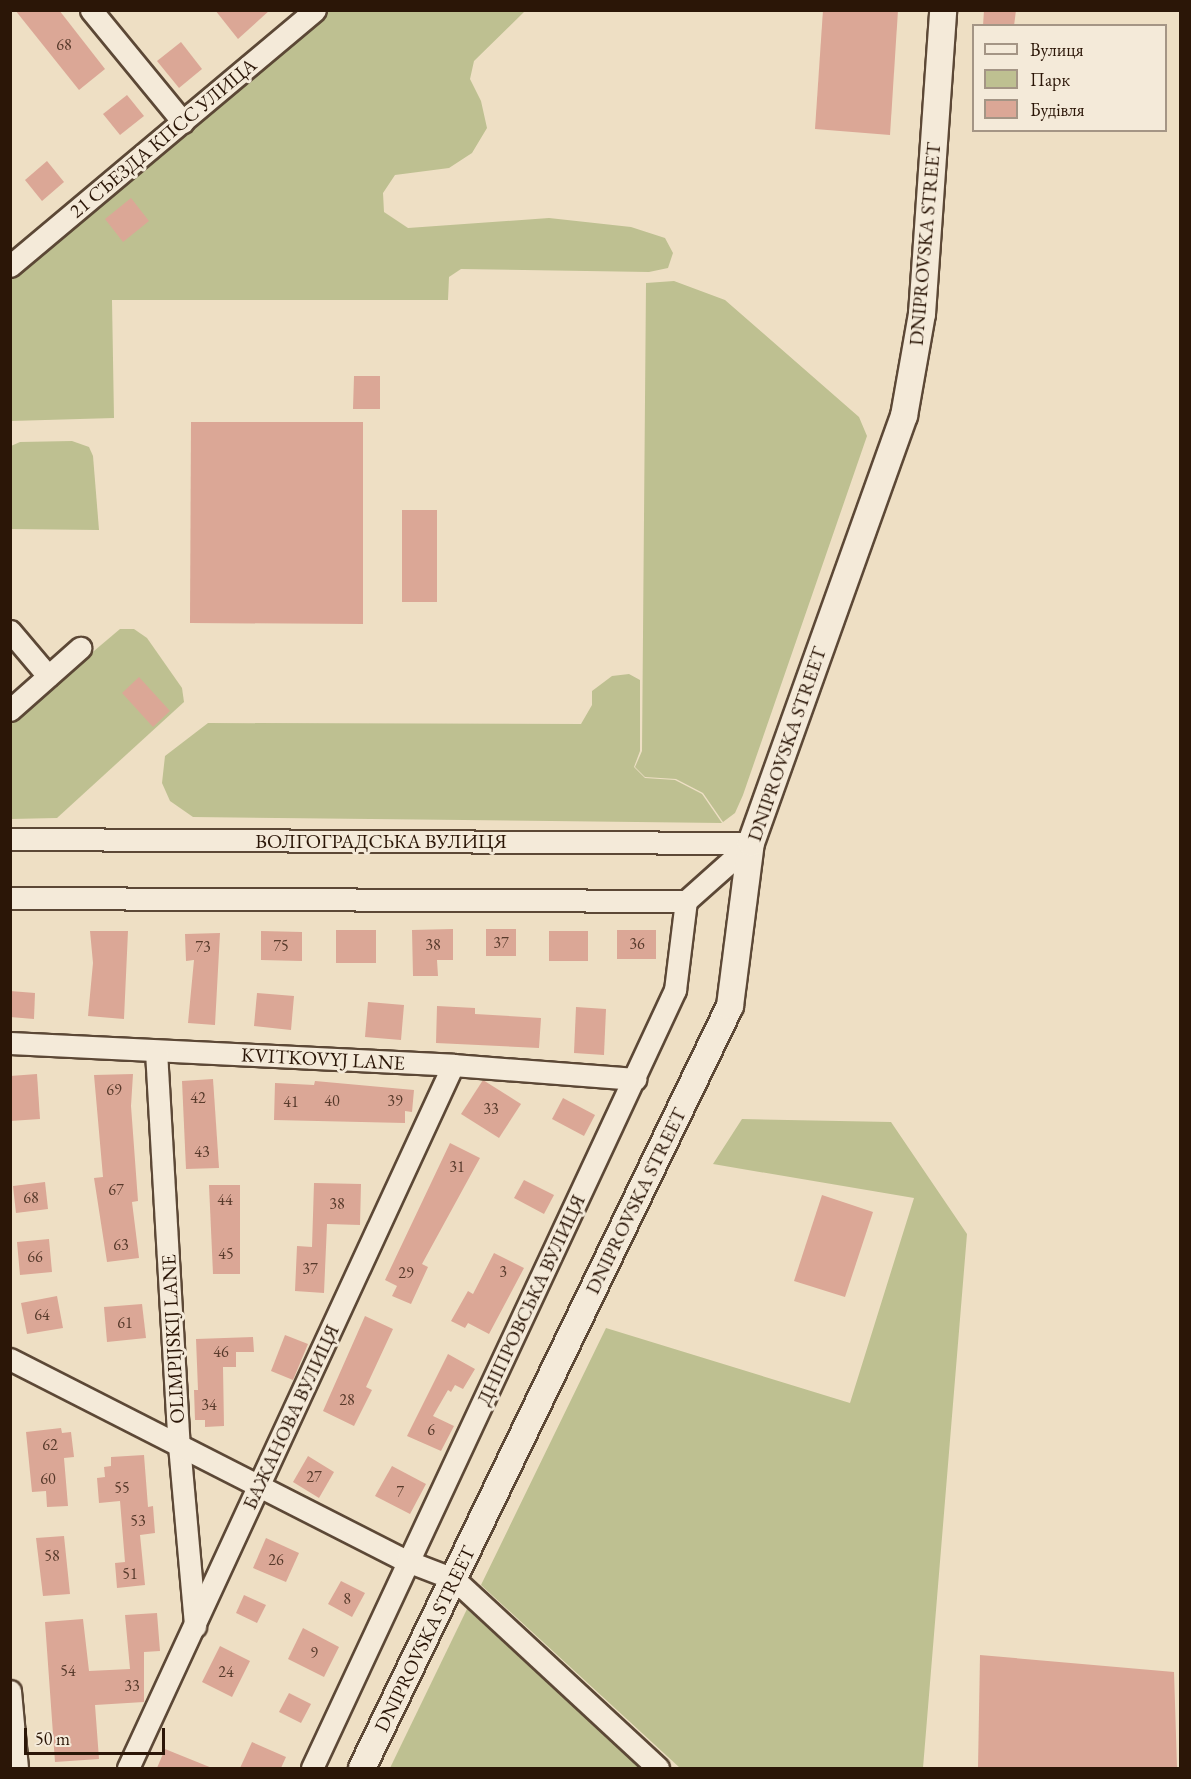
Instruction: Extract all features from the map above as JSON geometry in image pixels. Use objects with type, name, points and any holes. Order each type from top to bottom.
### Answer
[{"type":"street","points":[[91,10],[183,122]]},
{"type":"street","name":"21 СЪЕЗДА КПСС УЛИЦА","points":[[10,266],[315,10]]},
{"type":"street","name":"DNIPROVSKA STREET","points":[[362,1768],[730,1006],[751,843],[904,416],[922,314],[943,10]]},
{"type":"street","points":[[10,631],[48,676]]},
{"type":"street","points":[[10,710],[80,648]]},
{"type":"street","name":"ВОЛГОГРАДСЬКА ВУЛИЦЯ","points":[[10,839],[751,843]]},
{"type":"street","points":[[10,898],[686,901],[751,843]]},
{"type":"street","name":"ДНІПРОВСЬКА ВУЛИЦЯ","points":[[312,1768],[675,990],[686,901]]},
{"type":"street","name":"KVITKOVYJ LANE","points":[[10,1043],[453,1065],[635,1079]]},
{"type":"street","name":"OLIMPIJSKIJ LANE","points":[[156,1051],[179,1445],[195,1626]]},
{"type":"street","name":"БАЖАНОВА ВУЛИЦЯ","points":[[128,1768],[453,1065]]},
{"type":"street","points":[[10,1359],[407,1561],[454,1579],[658,1768]]},
{"type":"street","points":[[10,1691],[17,1768]]},
{"type":"green space","points":[[321,10],[525,11],[474,61],[470,79],[481,101],[487,128],[472,153],[449,168],[395,175],[383,193],[384,212],[408,228],[549,218],[631,227],[665,238],[673,253],[668,268],[649,272],[461,269],[449,277],[448,300],[112,300],[114,418],[11,421],[10,272]]},
{"type":"green space","points":[[674,281],[725,300],[859,417],[867,436],[743,795],[735,813],[723,822],[703,793],[676,779],[645,777],[635,767],[642,751],[646,283]]},
{"type":"green space","points":[[72,441],[89,447],[93,456],[99,530],[11,529],[11,446],[20,442]]},
{"type":"green space","points":[[120,629],[134,629],[147,638],[182,688],[184,702],[57,818],[11,819],[10,722]]},
{"type":"green space","points":[[629,674],[640,680],[640,751],[634,767],[645,778],[675,780],[702,794],[722,823],[193,817],[170,801],[162,783],[165,756],[208,723],[581,724],[592,705],[592,691],[612,676]]},
{"type":"green space","points":[[742,1119],[891,1122],[967,1234],[923,1768],[680,1768],[481,1585],[606,1328],[850,1403],[914,1198],[713,1164]]},
{"type":"green space","points":[[467,1609],[640,1768],[390,1768]]},
{"type":"building","points":[[15,10],[59,10],[105,69],[79,90]]},
{"type":"building","points":[[215,10],[270,10],[238,39]]},
{"type":"building","points":[[823,10],[898,10],[890,135],[815,129]]},
{"type":"building","points":[[984,10],[1016,10],[1014,24],[983,24]]},
{"type":"building","points":[[181,42],[202,69],[179,88],[157,61]]},
{"type":"building","points":[[127,95],[144,116],[120,135],[103,114]]},
{"type":"building","points":[[47,161],[64,182],[42,201],[25,180]]},
{"type":"building","points":[[131,198],[149,221],[123,242],[105,219]]},
{"type":"building","points":[[354,376],[380,376],[380,409],[353,409]]},
{"type":"building","points":[[191,422],[363,422],[363,624],[190,623]]},
{"type":"building","points":[[402,510],[437,510],[437,602],[402,602]]},
{"type":"building","points":[[139,677],[170,711],[153,727],[122,693]]},
{"type":"building","points":[[453,929],[453,960],[437,960],[438,976],[413,976],[412,930]]},
{"type":"building","points":[[486,929],[516,929],[516,956],[486,956]]},
{"type":"building","points":[[336,930],[376,930],[376,963],[336,963]]},
{"type":"building","points":[[617,930],[656,930],[656,959],[617,959]]},
{"type":"building","points":[[90,931],[128,931],[124,1019],[88,1016],[93,963]]},
{"type":"building","points":[[261,931],[302,932],[302,961],[261,960]]},
{"type":"building","points":[[549,931],[588,931],[588,961],[549,961]]},
{"type":"building","points":[[220,933],[215,1025],[188,1023],[194,960],[186,961],[185,934]]},
{"type":"building","points":[[10,991],[35,993],[34,1019],[10,1017]]},
{"type":"building","points":[[257,993],[294,996],[291,1030],[254,1026]]},
{"type":"building","points":[[368,1002],[404,1005],[401,1040],[365,1037]]},
{"type":"building","points":[[437,1006],[475,1008],[475,1014],[541,1018],[539,1048],[436,1043]]},
{"type":"building","points":[[576,1007],[606,1009],[604,1055],[574,1053]]},
{"type":"building","points":[[37,1074],[40,1119],[10,1121],[10,1076]]},
{"type":"building","points":[[133,1074],[131,1106],[138,1201],[132,1202],[139,1258],[107,1262],[94,1178],[103,1177],[94,1075]]},
{"type":"building","points":[[213,1079],[219,1168],[186,1169],[182,1081]]},
{"type":"building","points":[[483,1080],[521,1104],[499,1138],[461,1114]]},
{"type":"building","points":[[315,1081],[414,1090],[412,1112],[405,1111],[405,1123],[274,1120],[275,1083],[314,1085]]},
{"type":"building","points":[[563,1098],[595,1115],[584,1136],[552,1119]]},
{"type":"building","points":[[450,1143],[480,1158],[422,1264],[428,1267],[411,1304],[392,1296],[397,1286],[385,1280]]},
{"type":"building","points":[[524,1180],[554,1195],[544,1214],[514,1198]]},
{"type":"building","points":[[45,1182],[48,1209],[16,1213],[13,1186]]},
{"type":"building","points":[[314,1183],[361,1184],[360,1225],[327,1224],[324,1293],[295,1291],[297,1246],[312,1247]]},
{"type":"building","points":[[209,1185],[240,1185],[240,1274],[213,1274]]},
{"type":"building","points":[[822,1195],[873,1212],[845,1297],[794,1281]]},
{"type":"building","points":[[49,1239],[52,1272],[20,1275],[17,1242]]},
{"type":"building","points":[[494,1253],[524,1268],[489,1334],[468,1323],[465,1328],[451,1321],[468,1291],[473,1294]]},
{"type":"building","points":[[57,1296],[63,1328],[27,1334],[21,1303]]},
{"type":"building","points":[[142,1304],[146,1338],[107,1342],[104,1307]]},
{"type":"building","points":[[365,1316],[393,1329],[366,1387],[372,1390],[354,1426],[323,1411]]},
{"type":"building","points":[[285,1335],[308,1344],[293,1380],[271,1371]]},
{"type":"building","points":[[253,1337],[254,1352],[236,1352],[236,1367],[223,1367],[224,1426],[205,1427],[205,1420],[195,1420],[194,1390],[198,1390],[196,1339]]},
{"type":"building","points":[[448,1354],[475,1369],[463,1389],[455,1385],[451,1392],[448,1390],[433,1416],[454,1426],[441,1451],[407,1436]]},
{"type":"building","points":[[61,1428],[62,1433],[71,1432],[74,1457],[64,1458],[68,1506],[47,1507],[46,1491],[32,1492],[26,1432]]},
{"type":"building","points":[[144,1455],[148,1507],[153,1506],[155,1533],[140,1535],[145,1585],[117,1588],[115,1563],[125,1562],[120,1501],[99,1503],[97,1478],[105,1477],[104,1467],[111,1466],[111,1457]]},
{"type":"building","points":[[308,1456],[334,1472],[319,1498],[293,1482]]},
{"type":"building","points":[[392,1466],[426,1484],[410,1514],[375,1496]]},
{"type":"building","points":[[64,1536],[70,1594],[43,1596],[36,1538]]},
{"type":"building","points":[[266,1538],[299,1553],[286,1582],[253,1568]]},
{"type":"building","points":[[341,1581],[365,1593],[352,1617],[328,1604]]},
{"type":"building","points":[[244,1595],[266,1605],[257,1623],[236,1613]]},
{"type":"building","points":[[157,1613],[160,1651],[144,1652],[144,1702],[95,1705],[99,1759],[55,1762],[45,1622],[83,1619],[89,1671],[130,1669],[125,1615]]},
{"type":"building","points":[[303,1628],[339,1647],[324,1677],[288,1659]]},
{"type":"building","points":[[220,1646],[250,1661],[232,1697],[202,1682]]},
{"type":"building","points":[[980,1655],[1174,1672],[1177,1768],[978,1768]]},
{"type":"building","points":[[289,1693],[311,1704],[301,1723],[279,1712]]},
{"type":"building","points":[[252,1742],[286,1757],[281,1768],[240,1768]]},
{"type":"building","points":[[165,1749],[212,1768],[157,1768]]}]
